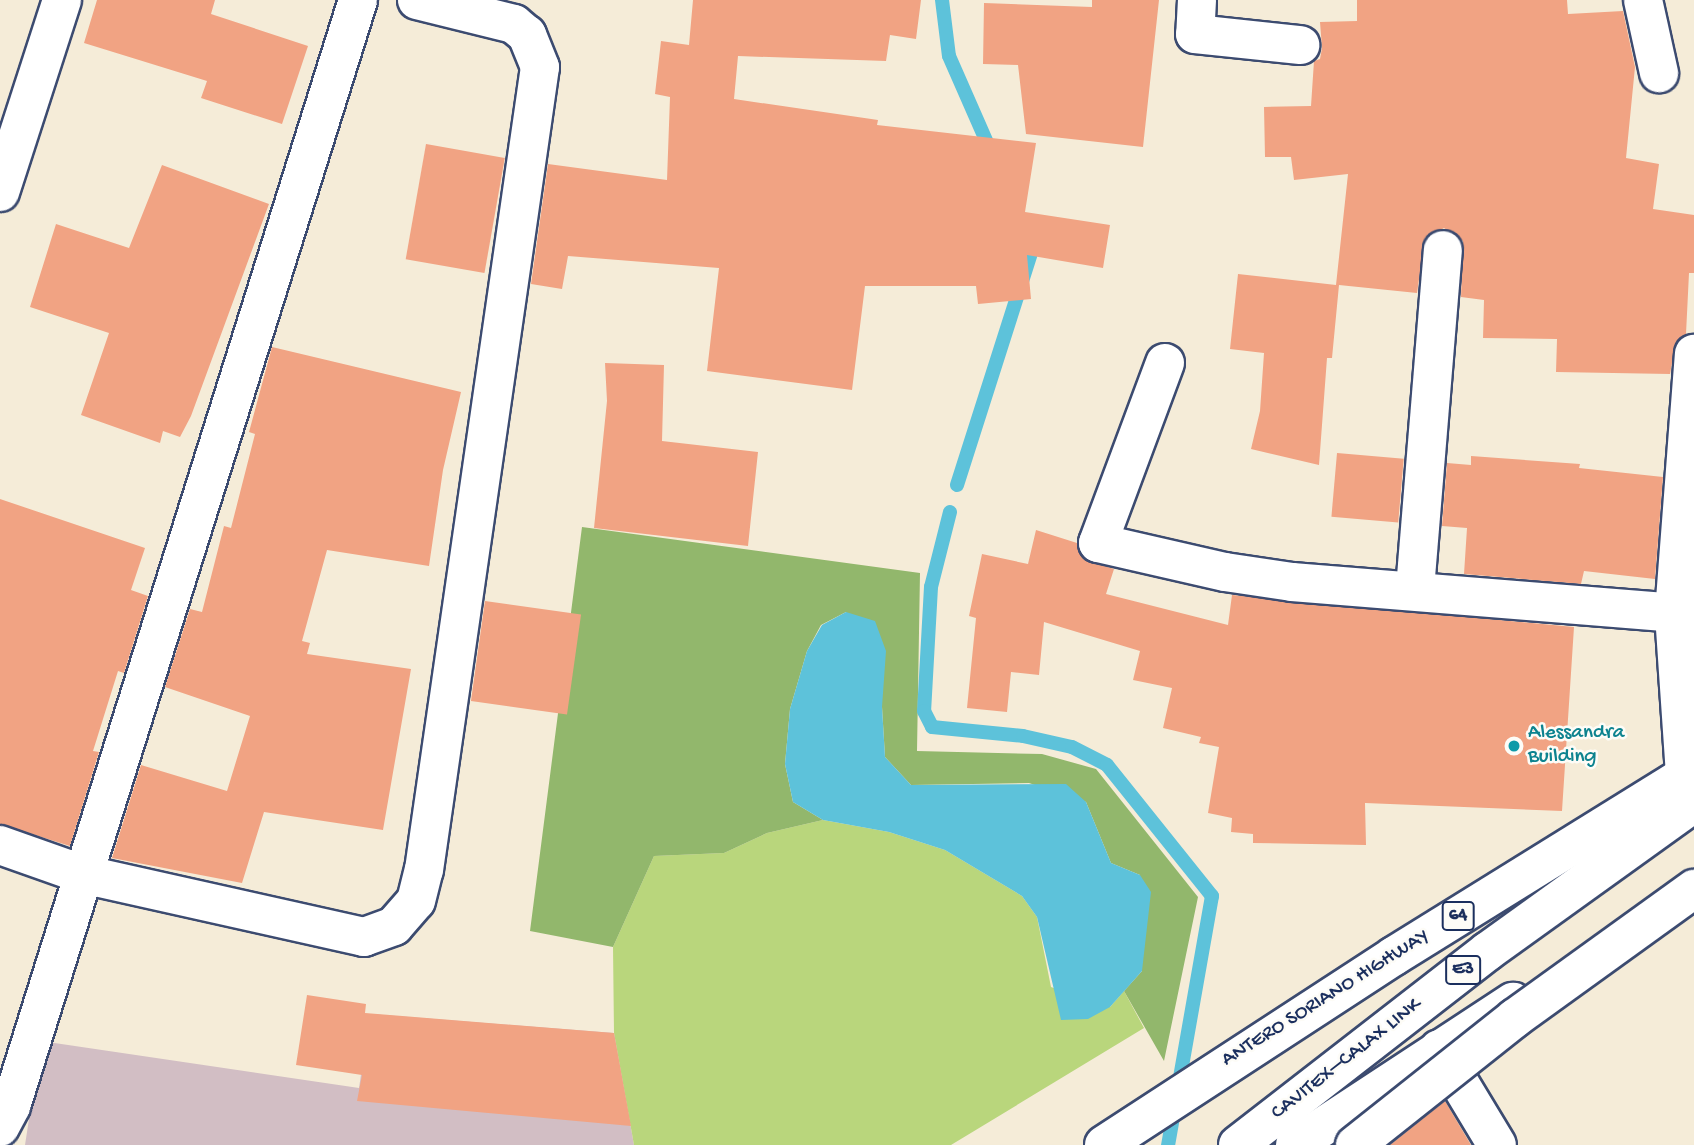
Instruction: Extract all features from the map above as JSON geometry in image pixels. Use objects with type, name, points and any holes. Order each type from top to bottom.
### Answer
[{"type":"main road","points":[[0,192],[62,0]]},
{"type":"main road","points":[[0,1127],[11,1106],[358,0]]},
{"type":"main road","points":[[0,845],[82,874],[363,937],[394,926],[416,901],[426,856],[540,67],[527,35],[514,24],[417,0]]},
{"type":"main road","points":[[1196,0],[1195,34],[1300,45]]},
{"type":"main road","points":[[1643,0],[1659,73]]},
{"type":"main road","points":[[1415,589],[1443,250]]},
{"type":"main road","points":[[1691,783],[1684,611],[1694,355]]},
{"type":"main road","points":[[1165,363],[1098,543],[1292,582],[1684,611]]},
{"type":"main road","name":"ANTERO SORIANO HIGHWAY","points":[[1104,1145],[1224,1065],[1691,783]]},
{"type":"main road","name":"CAVITEX–CALAX LINK","points":[[1238,1145],[1488,951],[1691,783]]},
{"type":"main road","points":[[1295,1145],[1439,1049],[1694,889]]},
{"type":"main road","points":[[1354,1145],[1515,1018],[1694,889]]},
{"type":"main road","points":[[1439,1049],[1497,1145]]},
{"type":"shaded area","points":[[370,1014],[614,1033],[634,1145],[25,1145],[41,1041],[359,1088]]},
{"type":"green space","points":[[582,527],[920,573],[917,751],[1042,754],[1096,769],[1198,897],[1164,1061],[1124,991],[1142,971],[1140,875],[1111,863],[1086,802],[1029,783],[911,785],[885,757],[882,707],[846,612],[821,625],[807,651],[790,709],[785,764],[793,802],[823,820],[767,833],[724,853],[654,856],[613,947],[530,931]]},
{"type":"green space","points":[[823,820],[889,832],[945,850],[1022,896],[1037,917],[1051,987],[1110,1007],[1124,991],[1144,1028],[951,1145],[634,1145],[614,1033],[613,947],[654,856],[724,853],[767,833]]},
{"type":"water","points":[[846,612],[875,621],[886,651],[882,707],[885,757],[911,785],[1066,784],[1086,802],[1111,863],[1140,875],[1151,892],[1142,971],[1110,1007],[1088,1019],[1061,1020],[1037,917],[1022,896],[945,850],[889,832],[823,820],[793,802],[785,764],[790,709],[807,651],[822,625]]},
{"type":"building","points":[[97,0],[215,0],[211,14],[308,46],[282,124],[201,98],[207,81],[84,43]]},
{"type":"building","points":[[693,0],[921,0],[916,39],[890,35],[886,61],[738,56],[734,99],[878,120],[877,125],[1036,143],[1025,212],[1110,225],[1103,268],[1027,255],[1031,299],[978,304],[976,286],[865,286],[852,390],[707,371],[719,268],[568,256],[562,289],[531,284],[548,164],[667,180],[670,97],[655,94],[661,41],[689,45]]},
{"type":"building","points":[[1092,0],[1159,0],[1143,147],[1026,134],[1018,65],[983,64],[984,3],[1092,7]]},
{"type":"building","points":[[1357,0],[1567,0],[1568,14],[1623,11],[1635,67],[1626,158],[1659,164],[1653,209],[1694,215],[1694,273],[1689,273],[1686,334],[1676,342],[1670,374],[1556,372],[1557,339],[1483,338],[1484,300],[1461,297],[1463,241],[1444,228],[1425,238],[1417,293],[1339,285],[1332,358],[1327,358],[1319,465],[1251,449],[1260,411],[1264,353],[1230,349],[1238,274],[1336,285],[1348,174],[1294,180],[1291,157],[1265,157],[1264,107],[1311,106],[1314,61],[1320,59],[1322,48],[1320,22],[1357,21]]},
{"type":"building","points":[[426,144],[505,158],[484,273],[406,259]]},
{"type":"building","points":[[162,165],[269,204],[191,416],[180,437],[163,431],[160,443],[81,415],[109,333],[30,307],[56,224],[129,248]]},
{"type":"building","points":[[272,347],[461,392],[443,470],[429,566],[327,550],[302,641],[310,643],[307,654],[411,669],[383,830],[264,812],[242,883],[112,858],[141,765],[227,791],[250,716],[165,687],[190,609],[202,612],[224,526],[231,528],[255,434],[249,432]]},
{"type":"building","points":[[605,363],[664,365],[662,441],[758,452],[748,546],[594,528],[607,401]]},
{"type":"building","points":[[1337,453],[1404,459],[1398,523],[1331,517]]},
{"type":"building","points":[[1471,456],[1580,464],[1579,468],[1663,477],[1655,579],[1584,571],[1581,584],[1464,574],[1467,528],[1442,526],[1447,463],[1471,465]]},
{"type":"building","points":[[0,499],[145,548],[131,590],[148,596],[124,673],[118,671],[93,751],[99,752],[70,846],[0,824]]},
{"type":"building","points":[[1036,530],[1077,543],[1083,559],[1114,569],[1106,594],[1228,625],[1232,595],[1574,627],[1562,811],[1365,803],[1366,845],[1253,843],[1253,834],[1231,832],[1232,818],[1208,813],[1219,747],[1199,743],[1201,737],[1163,728],[1172,688],[1133,680],[1140,651],[1044,622],[1039,675],[1011,672],[1007,712],[967,708],[976,618],[969,616],[982,554],[1028,564]]},
{"type":"building","points":[[485,601],[581,614],[567,715],[471,701]]},
{"type":"building","points":[[307,995],[366,1004],[365,1013],[614,1033],[631,1126],[357,1101],[362,1075],[296,1065]]},
{"type":"building","points":[[1445,1101],[1471,1145],[1390,1145]]},
{"type":"waterway","points":[[942,0],[949,56],[992,154]]},
{"type":"waterway","points":[[957,485],[1032,250],[1028,240]]},
{"type":"waterway","points":[[950,512],[931,587],[924,711],[932,727],[1023,736],[1072,747],[1107,765],[1212,896],[1168,1145]]},
{"type":"place","name":"Alessandra Building","points":[[1514,746]]}]
